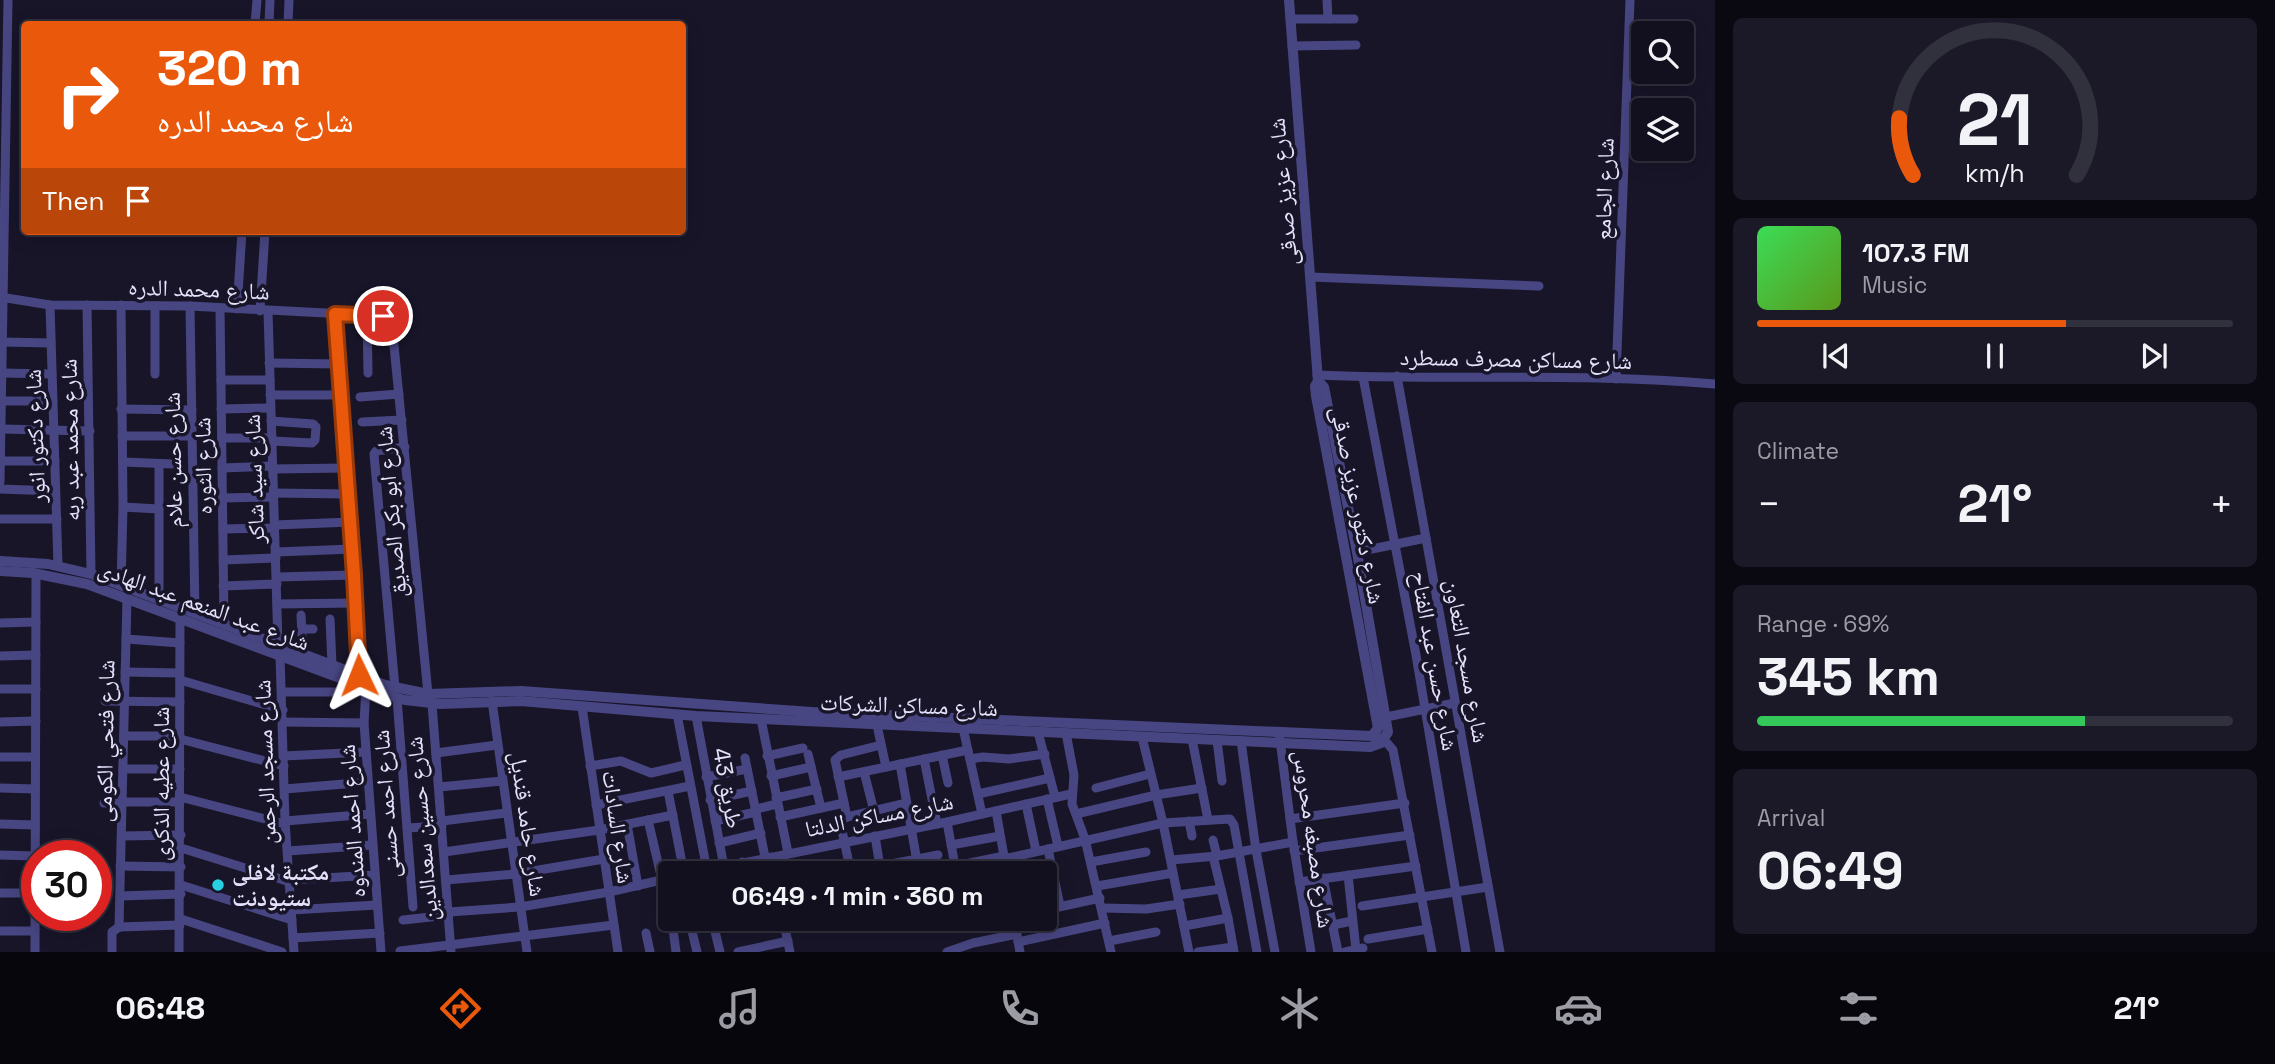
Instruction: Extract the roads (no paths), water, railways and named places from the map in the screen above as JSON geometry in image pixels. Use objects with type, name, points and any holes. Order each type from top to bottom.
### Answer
[{"type":"street","points":[[0,482],[4,23],[8,0]]},
{"type":"street","points":[[255,21],[257,0]]},
{"type":"street","points":[[269,21],[270,0]]},
{"type":"street","points":[[288,21],[289,0]]},
{"type":"street","name":"شارع عزيز صدقى","points":[[1289,0],[1317,378]]},
{"type":"street","points":[[1327,0],[1328,19]]},
{"type":"street","name":"شارع الجامع","points":[[1616,379],[1630,0]]},
{"type":"street","points":[[270,13],[288,13]]},
{"type":"street","points":[[1290,19],[1354,19]]},
{"type":"street","points":[[1292,46],[1356,45]]},
{"type":"street","points":[[237,309],[242,235]]},
{"type":"street","name":"شارع سيد شاكر","points":[[265,235],[264,311],[270,380],[279,650]]},
{"type":"street","points":[[1311,277],[1539,286]]},
{"type":"street","name":"شارع محمد الدره","points":[[1,297],[50,305],[190,306],[383,316],[392,326]]},
{"type":"street","name":"شارع دكتور انور","points":[[50,305],[58,566]]},
{"type":"street","name":"شارع محمد عبد ربه","points":[[87,305],[91,574]]},
{"type":"street","points":[[121,306],[121,586]]},
{"type":"street","points":[[155,306],[155,374]]},
{"type":"street","name":"شارع حسن علام","points":[[190,306],[195,614]]},
{"type":"street","name":"شارع الثوره","points":[[220,308],[224,624]]},
{"type":"street","points":[[335,314],[353,549],[359,675]]},
{"type":"street","points":[[367,316],[368,373]]},
{"type":"street","name":"شارع ابو بكر الصديق","points":[[392,326],[430,699]]},
{"type":"street","points":[[2,341],[51,342]]},
{"type":"street","points":[[269,363],[339,364]]},
{"type":"street","points":[[1,368],[52,373]]},
{"type":"street","name":"شارع مساكن مصرف مسطرد","points":[[1317,378],[1396,376],[1616,379],[1715,384]]},
{"type":"street","name":"شارع مسجد التعاون","points":[[1396,376],[1500,952]]},
{"type":"street","name":"شارع حسن عبد الفتاح","points":[[1363,377],[1416,655],[1466,952]]},
{"type":"street","name":"شارع دكتور عزيز صدقى","points":[[1317,378],[1324,387],[1357,552],[1386,717],[1388,734],[1384,740],[1393,750],[1432,952]]},
{"type":"street","name":"شارع دكتور عزيز صدقى","points":[[1317,378],[1316,396],[1378,728],[1372,736]]},
{"type":"street","points":[[221,380],[270,380]]},
{"type":"street","points":[[360,397],[399,394]]},
{"type":"street","points":[[270,395],[341,396]]},
{"type":"street","points":[[1,400],[53,401]]},
{"type":"street","points":[[222,409],[270,408]]},
{"type":"street","points":[[121,409],[192,410]]},
{"type":"street","points":[[362,422],[402,419]]},
{"type":"street","points":[[222,438],[312,443],[315,440],[316,427],[313,424],[271,421]]},
{"type":"street","points":[[1,430],[90,431]]},
{"type":"street","points":[[122,436],[192,436]]},
{"type":"street","points":[[365,452],[405,447]]},
{"type":"street","name":"شارع احمد حسنى","points":[[376,451],[374,455],[413,907]]},
{"type":"street","points":[[0,463],[55,461]]},
{"type":"street","points":[[123,462],[173,464]]},
{"type":"street","points":[[159,464],[159,600]]},
{"type":"street","points":[[222,468],[347,468]]},
{"type":"street","points":[[0,489],[55,491]]},
{"type":"street","points":[[223,498],[349,494]]},
{"type":"street","points":[[123,507],[159,509]]},
{"type":"street","points":[[0,519],[57,519]]},
{"type":"street","points":[[223,529],[351,522]]},
{"type":"street","points":[[1357,552],[1426,538]]},
{"type":"street","points":[[223,559],[353,549]]},
{"type":"street","name":"شارع عبد المنعم عبد الهادى","points":[[0,561],[58,566],[91,574],[224,624],[365,690],[430,699]]},
{"type":"street","name":"شارع عبد المنعم عبد الهادى","points":[[0,571],[79,582],[279,650],[303,654],[359,675],[396,693]]},
{"type":"street","points":[[35,840],[36,574]]},
{"type":"street","points":[[223,586],[354,575]]},
{"type":"street","name":"شارع فتحي الكومى","points":[[112,952],[112,932],[119,927],[127,598]]},
{"type":"street","points":[[277,604],[356,603]]},
{"type":"street","points":[[301,615],[303,654]]},
{"type":"street","name":"شارع عطيه الذكرى","points":[[179,952],[180,617]]},
{"type":"street","points":[[330,619],[331,665]]},
{"type":"street","points":[[0,623],[36,622]]},
{"type":"street","points":[[302,629],[313,629]]},
{"type":"street","points":[[126,639],[180,643]]},
{"type":"street","name":"شارع مسجد الرحمن","points":[[279,650],[285,823],[294,952]]},
{"type":"street","points":[[0,656],[36,655]]},
{"type":"street","points":[[125,672],[180,676],[283,710]]},
{"type":"street","points":[[0,689],[36,689]]},
{"type":"street","points":[[282,692],[365,690]]},
{"type":"street","name":"شارع احمد المندوه","points":[[365,690],[364,723],[381,952]]},
{"type":"street","name":"شارع مساكن الشركات","points":[[430,699],[521,691],[877,725],[1241,741],[1279,737],[1370,747],[1384,740]]},
{"type":"street","name":"شارع مساكن الشركات","points":[[430,699],[521,701],[761,719],[812,717],[1279,737],[1372,736]]},
{"type":"street","name":"شارع حسين سعدالدين","points":[[430,699],[451,948]]},
{"type":"street","points":[[105,701],[180,702]]},
{"type":"street","name":"شارع حامد قنديل","points":[[492,701],[527,952]]},
{"type":"street","points":[[1386,717],[1455,703]]},
{"type":"street","name":"شارع السادات","points":[[582,707],[618,952]]},
{"type":"street","points":[[677,714],[700,861]]},
{"type":"street","name":"طريق 43","points":[[696,716],[721,861]]},
{"type":"street","points":[[761,719],[788,853]]},
{"type":"street","points":[[0,722],[36,721]]},
{"type":"street","points":[[283,722],[364,723]]},
{"type":"street","points":[[877,725],[886,767]]},
{"type":"street","points":[[963,728],[982,814]]},
{"type":"street","points":[[1038,732],[1050,778],[1058,846]]},
{"type":"street","points":[[1066,733],[1074,775],[1072,804],[1085,839],[1111,952]]},
{"type":"street","points":[[124,736],[180,737],[284,761],[366,752]]},
{"type":"street","points":[[1372,736],[1384,740]]},
{"type":"street","points":[[1142,737],[1163,822],[1189,952]]},
{"type":"street","name":"شارع مصبغه محروس","points":[[1279,737],[1311,952]]},
{"type":"street","points":[[1192,739],[1208,820]]},
{"type":"street","points":[[1217,740],[1222,781]]},
{"type":"street","points":[[1241,741],[1256,850],[1275,952]]},
{"type":"street","points":[[436,753],[497,745]]},
{"type":"street","points":[[847,817],[835,766],[837,757],[881,745]]},
{"type":"street","points":[[767,756],[806,751],[821,808]]},
{"type":"street","points":[[838,777],[942,755],[969,754],[1009,759],[1045,754]]},
{"type":"street","points":[[942,755],[948,783]]},
{"type":"street","points":[[0,757],[36,757]]},
{"type":"street","points":[[745,758],[770,861]]},
{"type":"street","points":[[922,759],[939,824],[951,845],[954,861]]},
{"type":"street","points":[[590,766],[621,761],[652,772],[685,765]]},
{"type":"street","points":[[900,764],[917,859]]},
{"type":"street","points":[[771,776],[811,767]]},
{"type":"street","points":[[123,769],[180,769]]},
{"type":"street","points":[[706,777],[747,769]]},
{"type":"street","points":[[864,772],[874,811]]},
{"type":"street","points":[[1096,788],[1150,774]]},
{"type":"street","points":[[978,794],[1050,778]]},
{"type":"street","points":[[439,787],[502,781]]},
{"type":"street","points":[[285,789],[368,782]]},
{"type":"street","points":[[596,806],[690,786]]},
{"type":"street","points":[[1076,814],[1156,794],[1202,788]]},
{"type":"street","points":[[0,789],[35,789]]},
{"type":"street","points":[[715,821],[817,789]]},
{"type":"street","points":[[668,791],[682,861]]},
{"type":"street","points":[[710,800],[752,791]]},
{"type":"street","name":"شارع مساكن الدلتا","points":[[747,861],[939,824],[1071,794]]},
{"type":"street","points":[[104,803],[180,799],[285,823],[370,814]]},
{"type":"street","points":[[780,817],[844,803]]},
{"type":"street","points":[[849,861],[841,823],[847,817],[906,803]]},
{"type":"street","points":[[1290,819],[1405,803]]},
{"type":"street","points":[[1026,804],[1036,852]]},
{"type":"street","points":[[996,811],[1005,861]]},
{"type":"street","points":[[407,828],[506,813]]},
{"type":"street","points":[[444,852],[599,830],[673,815]]},
{"type":"street","points":[[980,861],[1036,852],[1163,822],[1226,818],[1233,821],[1257,952]]},
{"type":"street","points":[[648,820],[661,861]]},
{"type":"street","points":[[1189,821],[1192,836]]},
{"type":"street","points":[[0,824],[35,825]]},
{"type":"street","points":[[627,824],[638,886]]},
{"type":"street","points":[[719,843],[761,833]]},
{"type":"street","points":[[122,836],[181,835]]},
{"type":"street","points":[[1171,860],[1410,835]]},
{"type":"street","points":[[875,836],[880,861]]},
{"type":"street","points":[[951,845],[1000,836]]},
{"type":"street","points":[[1198,952],[1233,950],[1213,840]]},
{"type":"street","points":[[288,851],[372,845]]},
{"type":"street","points":[[181,848],[289,881],[375,875]]},
{"type":"street","points":[[1048,849],[1051,861]]},
{"type":"street","points":[[1091,862],[1146,852]]},
{"type":"street","points":[[0,855],[21,856]]},
{"type":"street","points":[[910,861],[933,856],[932,861]]},
{"type":"street","points":[[446,880],[515,874],[604,859]]},
{"type":"street","points":[[120,866],[181,867]]},
{"type":"street","points":[[1299,882],[1416,866]]},
{"type":"street","points":[[1097,886],[1173,873]]},
{"type":"street","points":[[1348,875],[1352,921],[1362,945]]},
{"type":"street","points":[[1323,878],[1338,952]]},
{"type":"street","points":[[403,919],[519,907],[658,881]]},
{"type":"street","points":[[1362,906],[1488,887]]},
{"type":"street","points":[[1057,907],[1101,903],[1146,909],[1221,889]]},
{"type":"street","points":[[120,896],[181,890],[292,920]]},
{"type":"street","points":[[1057,891],[1060,906]]},
{"type":"street","points":[[0,893],[21,893]]},
{"type":"street","points":[[291,910],[377,905]]},
{"type":"street","points":[[1184,926],[1228,918]]},
{"type":"street","points":[[1332,925],[1352,921]]},
{"type":"street","points":[[119,927],[180,922],[282,952]]},
{"type":"street","points":[[947,952],[973,947],[989,940],[1019,943],[1105,923]]},
{"type":"street","points":[[676,952],[673,936],[675,926],[689,924],[697,952]]},
{"type":"street","points":[[400,951],[451,948],[614,925]]},
{"type":"street","points":[[1345,952],[1362,945],[1428,929]]},
{"type":"street","points":[[0,931],[21,931]]},
{"type":"street","points":[[34,952],[35,931]]},
{"type":"street","points":[[715,931],[720,952]]},
{"type":"street","points":[[786,931],[790,952]]},
{"type":"street","points":[[987,931],[989,940]]},
{"type":"street","points":[[1109,941],[1156,932]]},
{"type":"street","points":[[293,938],[380,933]]},
{"type":"street","points":[[646,933],[650,952]]},
{"type":"street","points":[[738,952],[788,941]]},
{"type":"place","name":"مكتبة لافلى ستيودنت","points":[[218,885]]}]
